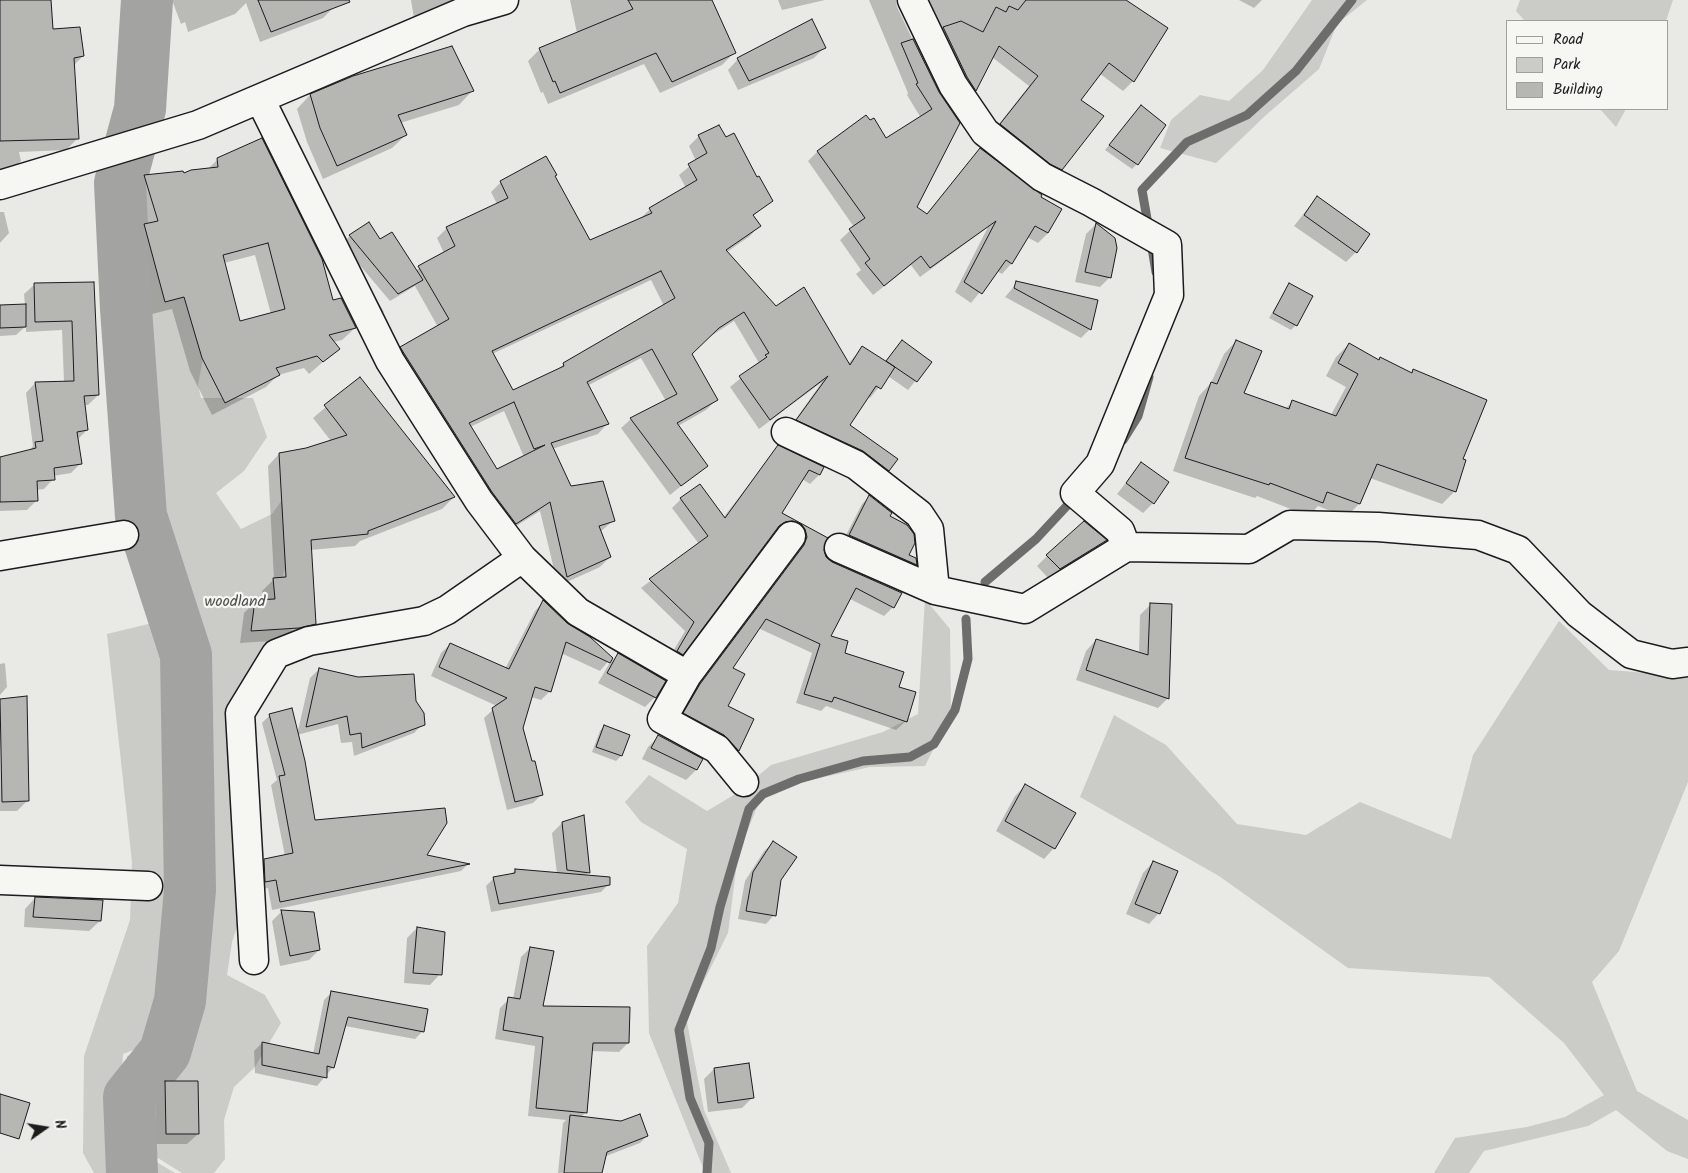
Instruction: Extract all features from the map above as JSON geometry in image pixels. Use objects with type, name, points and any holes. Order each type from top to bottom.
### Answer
[{"type":"street","points":[[0,185],[198,125],[463,12],[504,0]]},
{"type":"street","points":[[912,0],[953,85],[985,132],[1042,177],[1167,245],[1169,295],[1100,464],[1075,493],[1120,531],[1126,546]]},
{"type":"street","points":[[260,99],[390,361],[479,501],[522,558],[578,612],[687,675]]},
{"type":"street","points":[[786,432],[856,465],[919,514],[929,529],[935,590]]},
{"type":"street","points":[[839,548],[935,590],[1025,609],[1126,546],[1249,549],[1290,525],[1378,527],[1478,535],[1518,550],[1579,614],[1631,654],[1672,664],[1688,662]]},
{"type":"street","points":[[0,556],[124,535]]},
{"type":"street","points":[[744,782],[718,748],[662,719],[687,675],[791,536]]},
{"type":"street","points":[[254,960],[240,713],[276,654],[309,641],[424,620],[447,610],[522,558]]},
{"type":"street","points":[[0,880],[148,886]]},
{"type":"green space","points":[[1312,0],[1367,0],[1337,24],[1319,69],[1265,116],[1216,163],[1160,148],[1171,120],[1200,95],[1229,101],[1263,70]]},
{"type":"green space","points":[[1520,0],[1673,0],[1666,20],[1524,20],[1516,11]]},
{"type":"green space","points":[[1601,110],[1625,110],[1616,127]]},
{"type":"green space","name":"woodland","points":[[166,227],[203,359],[198,385],[201,398],[253,398],[267,437],[244,471],[216,493],[241,529],[272,514],[301,473],[329,531],[291,552],[283,575],[306,603],[289,628],[304,639],[241,707],[244,906],[232,942],[227,975],[265,995],[281,1023],[255,1067],[234,1087],[224,1120],[225,1159],[214,1173],[182,1173],[124,1137],[127,1056],[191,1034],[182,943],[205,931],[202,909],[195,901],[189,648],[159,518],[151,461],[142,446],[144,345],[130,307],[128,250]]},
{"type":"green space","points":[[925,599],[950,629],[951,714],[925,766],[870,767],[764,790],[738,854],[728,933],[686,1017],[704,1110],[731,1173],[705,1173],[649,1033],[647,946],[678,903],[687,849],[641,822],[625,802],[649,775],[707,811],[737,793],[771,765],[883,732],[918,714]]},
{"type":"green space","points":[[169,619],[181,660],[187,711],[163,791],[189,872],[167,902],[184,1030],[123,1054],[118,1139],[175,1173],[94,1173],[83,1153],[84,1056],[130,920],[132,862],[107,634]]},
{"type":"green space","points":[[1559,621],[1609,670],[1688,676],[1688,782],[1619,951],[1592,982],[1637,1091],[1688,1120],[1688,1159],[1667,1151],[1616,1110],[1588,1126],[1484,1151],[1469,1173],[1434,1173],[1455,1138],[1527,1127],[1565,1117],[1604,1095],[1564,1043],[1489,977],[1348,968],[1219,876],[1080,797],[1114,715],[1166,745],[1237,824],[1306,835],[1360,802],[1451,839],[1473,755]]},
{"type":"building","points":[[0,0],[51,0],[53,29],[80,27],[84,56],[74,58],[79,139],[0,141]]},
{"type":"building","points":[[258,0],[349,0],[350,2],[271,32]]},
{"type":"building","points":[[628,0],[712,0],[736,53],[672,82],[656,53],[560,93],[555,81],[553,82],[539,48],[633,9]]},
{"type":"building","points":[[1026,0],[1126,0],[1168,28],[1134,82],[1109,63],[1081,100],[1104,116],[1062,170],[1050,164],[1000,124],[1038,76],[999,46],[976,91],[967,77],[943,27],[961,21],[983,32],[996,7],[1006,12],[1009,6],[1018,10]]},
{"type":"building","points":[[812,19],[826,48],[749,81],[737,58]]},
{"type":"building","points":[[913,39],[939,92],[960,123],[917,207],[927,214],[980,148],[1042,195],[1041,197],[1062,209],[1048,233],[1035,226],[1012,264],[1006,260],[982,294],[964,282],[996,221],[930,268],[921,256],[884,286],[865,263],[870,259],[849,229],[865,218],[817,151],[866,115],[870,120],[874,118],[886,138],[932,109],[916,84],[918,83],[901,43]]},
{"type":"building","points":[[452,46],[474,91],[398,115],[407,135],[337,166],[320,128],[310,94],[353,76]]},
{"type":"building","points":[[1141,105],[1166,125],[1138,165],[1109,145]]},
{"type":"building","points":[[719,125],[726,137],[734,133],[757,177],[759,176],[773,201],[753,215],[761,226],[726,250],[776,306],[804,287],[850,365],[862,346],[895,367],[881,389],[876,386],[850,425],[898,459],[889,471],[863,451],[796,420],[828,376],[770,420],[739,376],[767,357],[765,355],[769,353],[744,312],[719,328],[692,354],[718,400],[677,423],[708,466],[681,486],[630,418],[677,394],[652,349],[587,382],[609,424],[551,443],[571,486],[603,481],[615,521],[599,526],[611,557],[567,577],[550,502],[516,524],[492,492],[400,347],[449,319],[418,266],[455,246],[446,227],[508,198],[500,181],[546,156],[590,240],[652,213],[649,208],[697,180],[688,164],[707,153],[698,135]],"holes":[[[661,271],[675,298],[563,363],[564,366],[513,390],[492,351]],[[514,402],[534,449],[545,445],[497,469],[469,423]]]},
{"type":"building","points":[[262,138],[322,259],[333,300],[341,298],[356,328],[329,335],[340,349],[323,362],[317,356],[276,368],[280,375],[225,403],[202,358],[184,297],[165,302],[144,224],[158,221],[144,175],[183,171],[184,173],[191,170],[218,167],[217,158]],"holes":[[[268,243],[285,309],[240,321],[223,255]]]},
{"type":"building","points":[[1317,196],[1370,234],[1357,253],[1304,215]]},
{"type":"building","points":[[369,222],[380,239],[392,232],[423,280],[398,294],[349,235]]},
{"type":"building","points":[[1096,223],[1115,238],[1117,248],[1111,278],[1085,272]]},
{"type":"building","points":[[1016,281],[1098,300],[1091,330],[1014,288]]},
{"type":"building","points":[[94,282],[99,395],[84,396],[88,430],[77,432],[82,464],[54,468],[55,480],[37,481],[38,501],[0,502],[0,457],[36,448],[35,442],[43,441],[35,382],[74,381],[72,321],[35,322],[34,283]]},
{"type":"building","points":[[1289,283],[1313,296],[1297,326],[1273,313]]},
{"type":"building","points":[[26,304],[26,327],[0,328],[0,305]]},
{"type":"building","points":[[902,340],[932,362],[917,382],[886,361]]},
{"type":"building","points":[[1236,340],[1262,351],[1244,393],[1289,409],[1292,400],[1336,416],[1358,374],[1338,363],[1349,343],[1379,360],[1380,357],[1412,373],[1413,369],[1487,400],[1463,459],[1466,460],[1456,492],[1377,464],[1360,504],[1327,492],[1323,503],[1270,483],[1269,485],[1185,458],[1211,382],[1217,384]]},
{"type":"building","points":[[360,377],[455,497],[368,531],[368,534],[311,540],[316,624],[299,628],[251,631],[255,600],[275,599],[273,578],[286,577],[279,453],[306,448],[347,435],[324,405]]},
{"type":"building","points":[[778,445],[824,467],[820,475],[809,470],[782,513],[828,538],[824,550],[826,557],[832,562],[902,593],[894,608],[856,588],[831,636],[848,641],[845,653],[904,672],[899,687],[916,692],[907,722],[834,697],[832,702],[804,694],[820,644],[766,619],[733,668],[745,674],[728,706],[754,719],[739,751],[724,735],[683,713],[700,684],[804,545],[807,537],[805,529],[801,524],[793,521],[785,522],[779,526],[683,655],[677,651],[694,622],[649,579],[708,536],[680,498],[700,484],[725,518]]},
{"type":"building","points":[[1141,462],[1169,482],[1154,504],[1126,483]]},
{"type":"building","points":[[869,495],[892,513],[890,516],[907,525],[914,534],[915,543],[909,555],[916,558],[917,565],[849,535]]},
{"type":"building","points":[[1084,521],[1107,540],[1060,569],[1046,555]]},
{"type":"building","points":[[543,600],[567,623],[590,637],[613,658],[610,663],[566,642],[551,692],[535,687],[523,728],[532,761],[535,761],[543,795],[515,802],[492,708],[507,698],[439,667],[450,643],[509,669]]},
{"type":"building","points":[[1150,603],[1172,604],[1169,699],[1086,670],[1096,639],[1148,655]]},
{"type":"building","points":[[618,653],[666,681],[656,698],[607,673]]},
{"type":"building","points":[[319,668],[358,677],[414,674],[416,701],[424,713],[425,725],[362,748],[361,733],[350,735],[347,716],[306,727]]},
{"type":"building","points":[[27,696],[29,801],[2,802],[0,699]]},
{"type":"building","points":[[292,708],[305,761],[315,820],[445,808],[447,823],[427,855],[470,864],[280,902],[276,880],[265,882],[264,859],[293,853],[279,776],[285,775],[269,714]]},
{"type":"building","points":[[604,725],[630,735],[622,756],[596,747]]},
{"type":"building","points":[[658,735],[703,759],[697,770],[651,748]]},
{"type":"building","points":[[1025,784],[1076,813],[1055,849],[1005,821]]},
{"type":"building","points":[[584,815],[590,873],[567,870],[562,822]]},
{"type":"building","points":[[773,841],[797,857],[781,880],[776,916],[746,911],[753,872]]},
{"type":"building","points":[[1153,861],[1178,871],[1160,914],[1135,904]]},
{"type":"building","points":[[515,869],[610,877],[610,885],[499,904],[493,877],[515,873]]},
{"type":"building","points":[[35,897],[103,900],[101,921],[33,917]]},
{"type":"building","points":[[281,910],[314,912],[320,950],[290,956]]},
{"type":"building","points":[[417,927],[445,932],[442,975],[413,973]]},
{"type":"building","points":[[530,947],[554,951],[543,1006],[630,1007],[629,1043],[593,1043],[587,1113],[536,1108],[543,1037],[503,1030],[508,997],[520,999]]},
{"type":"building","points":[[331,991],[428,1009],[424,1032],[348,1017],[334,1068],[327,1066],[327,1078],[262,1065],[262,1042],[319,1054]]},
{"type":"building","points":[[749,1063],[754,1098],[718,1103],[714,1068]]},
{"type":"building","points":[[165,1081],[198,1081],[199,1134],[166,1134]]},
{"type":"building","points":[[0,1094],[30,1103],[19,1139],[0,1133]]},
{"type":"building","points":[[640,1114],[648,1136],[607,1152],[602,1173],[564,1173],[570,1115],[621,1121]]},
{"type":"waterway","points":[[132,1173],[129,1097],[165,1052],[180,1001],[190,890],[186,655],[141,516],[126,309],[120,183],[140,109],[147,0]]},
{"type":"waterway","points":[[1149,230],[1142,190],[1187,142],[1247,115],[1296,71],[1352,0]]},
{"type":"waterway","points":[[1151,242],[1156,272]]},
{"type":"waterway","points":[[1123,440],[1138,416],[1149,377]]},
{"type":"waterway","points":[[985,582],[1036,539],[1076,496]]},
{"type":"waterway","points":[[707,1173],[709,1143],[690,1098],[679,1030],[711,948],[720,907],[749,809],[763,794],[799,779],[863,761],[910,757],[934,744],[955,710],[968,659],[966,619]]}]
